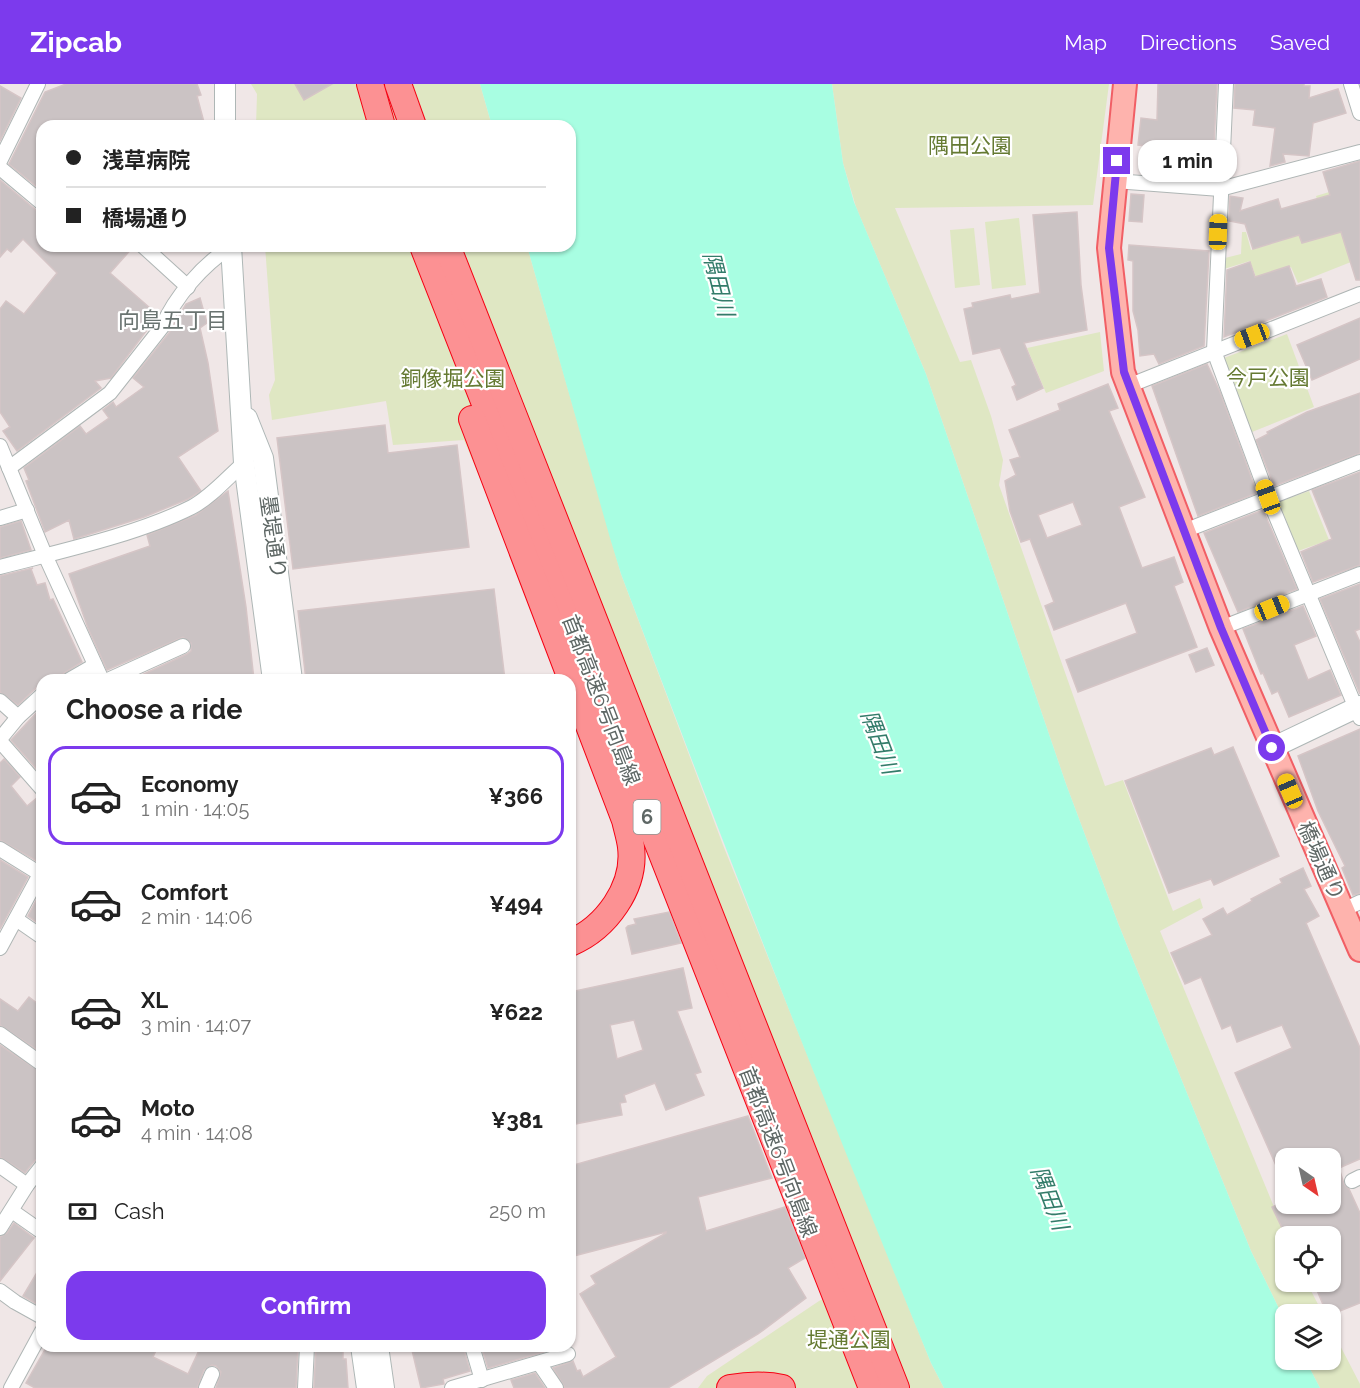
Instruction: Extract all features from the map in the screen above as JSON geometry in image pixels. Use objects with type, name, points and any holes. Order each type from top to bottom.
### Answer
[{"type":"highway","points":[[370,84],[380,120]]},
{"type":"highway","points":[[391,84],[402,120]]},
{"type":"highway","points":[[398,84],[411,120]]},
{"type":"highway","points":[[416,252],[486,460],[569,674]]},
{"type":"highway","name":"首都高速6号向島線","points":[[425,252],[872,1388]]},
{"type":"highway","name":"首都高速6号向島線","points":[[449,252],[896,1388]]},
{"type":"highway","points":[[463,252],[584,558],[680,824],[706,907]]},
{"type":"highway","points":[[576,693],[625,820],[632,849],[623,892],[610,914],[593,929],[576,939]]},
{"type":"highway","points":[[808,1168],[831,1201],[911,1388]]},
{"type":"highway","points":[[730,1388],[770,1385],[782,1388]]},
{"type":"main road","points":[[225,84],[225,120]]},
{"type":"main road","name":"橋場通り","points":[[1125,84],[1109,248],[1121,357],[1128,386],[1221,628],[1272,748],[1351,906],[1360,950]]},
{"type":"main road","name":"墨堤通り","points":[[231,252],[244,463],[272,674]]},
{"type":"main road","name":"墨堤通り","points":[[239,399],[263,458],[291,674]]},
{"type":"main road","points":[[1272,748],[1359,711]]},
{"type":"main road","points":[[362,1352],[367,1388]]},
{"type":"main road","points":[[379,1352],[384,1388]]},
{"type":"street","points":[[0,160],[38,84]]},
{"type":"street","points":[[1226,84],[1214,351],[1268,497],[1359,711]]},
{"type":"street","points":[[1351,84],[1360,113]]},
{"type":"street","points":[[1115,181],[1220,189],[1360,152]]},
{"type":"street","points":[[0,168],[36,198]]},
{"type":"street","points":[[150,252],[188,287]]},
{"type":"street","points":[[9,468],[110,393],[162,327],[167,316],[188,287],[222,252]]},
{"type":"street","points":[[1128,386],[1360,294]]},
{"type":"street","points":[[0,446],[45,555],[99,674]]},
{"type":"street","points":[[1184,531],[1360,462]]},
{"type":"street","points":[[0,567],[93,543],[194,506],[244,463]]},
{"type":"street","points":[[0,518],[27,510]]},
{"type":"street","points":[[1221,628],[1360,574]]},
{"type":"street","points":[[121,674],[183,646]]},
{"type":"street","points":[[79,674],[95,665]]},
{"type":"street","points":[[0,701],[18,717]]},
{"type":"street","points":[[36,701],[18,717],[0,740],[36,782]]},
{"type":"street","points":[[0,849],[36,871]]},
{"type":"street","points":[[0,948],[36,883]]},
{"type":"street","points":[[16,919],[36,933]]},
{"type":"street","points":[[0,1034],[36,1060]]},
{"type":"street","points":[[0,1166],[27,1185]]},
{"type":"street","points":[[0,1228],[36,1174]]},
{"type":"street","points":[[12,1211],[36,1229]]},
{"type":"street","points":[[0,1291],[36,1314]]},
{"type":"street","points":[[11,1388],[36,1342]]},
{"type":"street","points":[[305,1388],[307,1352]]},
{"type":"street","points":[[474,1352],[482,1380]]},
{"type":"street","points":[[452,1388],[568,1354]]},
{"type":"street","points":[[539,1363],[556,1388]]},
{"type":"street","points":[[206,1388],[212,1374]]},
{"type":"green space","points":[[251,84],[480,84],[490,120],[256,120],[257,94]]},
{"type":"green space","name":"隅田公園","points":[[832,84],[1109,84],[1093,205],[895,208],[960,362],[971,360],[991,416],[1003,460],[999,485],[1105,786],[1123,780],[1173,911],[1200,898],[1203,908],[1160,931],[1282,1226],[1275,1226],[1275,1292],[1312,1292],[1318,1304],[1277,1304],[1251,1251],[1118,923],[1066,784],[926,374],[856,207],[843,163]]},
{"type":"green space","points":[[1349,186],[1351,262],[1298,283],[1291,267],[1257,280],[1250,261],[1224,269],[1225,258],[1241,254],[1242,232],[1246,232],[1251,250],[1325,227],[1316,196]]},
{"type":"green space","points":[[1019,218],[1026,285],[992,289],[985,222]]},
{"type":"green space","points":[[974,228],[980,285],[955,288],[950,230]]},
{"type":"green space","points":[[265,252],[529,252],[621,574],[723,845],[931,1363],[944,1388],[698,1388],[707,1376],[819,1301],[845,1288],[720,967],[576,703],[576,674],[561,674],[464,440],[393,445],[386,401],[272,420],[269,395],[275,380]]},
{"type":"green space","points":[[1100,332],[1104,371],[1046,393],[1027,348]]},
{"type":"green space","name":"今戸公園","points":[[1287,334],[1314,407],[1252,432],[1224,358]]},
{"type":"green space","points":[[1309,491],[1329,540],[1298,551],[1279,502]]},
{"type":"green space","points":[[1341,1347],[1360,1388],[1320,1388],[1311,1370],[1341,1370]]},
{"type":"water","name":"隅田川","points":[[480,84],[832,84],[843,163],[854,202],[926,374],[1066,784],[1118,923],[1251,1251],[1277,1304],[1275,1370],[1311,1370],[1320,1388],[944,1388],[931,1363],[773,970],[621,574],[610,538],[529,252],[576,252],[576,120],[490,120]]},
{"type":"building","points":[[66,84],[197,84],[201,95],[197,96],[203,120],[36,120],[36,186],[9,164],[45,92]]},
{"type":"building","points":[[295,84],[332,84],[304,100]]},
{"type":"building","points":[[1158,84],[1217,84],[1214,144],[1193,144],[1190,178],[1154,175],[1157,147],[1138,145],[1141,118],[1157,120]]},
{"type":"building","points":[[1235,84],[1304,84],[1304,86],[1310,86],[1309,98],[1338,89],[1346,113],[1313,123],[1309,156],[1283,154],[1285,162],[1270,166],[1275,128],[1253,125],[1255,110],[1234,108]]},
{"type":"building","points":[[0,86],[21,98],[0,141]]},
{"type":"building","points":[[1360,161],[1360,280],[1356,280],[1341,232],[1302,243],[1299,235],[1253,249],[1245,224],[1229,221],[1230,196],[1243,198],[1240,211],[1278,199],[1281,209],[1330,195],[1323,172]]},
{"type":"building","points":[[0,180],[36,210],[36,252],[23,239],[11,252],[7,249],[0,257]]},
{"type":"building","points":[[1131,194],[1144,195],[1142,222],[1129,221]]},
{"type":"building","points":[[1077,212],[1081,285],[1087,330],[1024,343],[1043,388],[1017,400],[1012,387],[1016,385],[1000,348],[973,354],[964,309],[973,307],[972,303],[1010,295],[1011,299],[1040,293],[1033,215]]},
{"type":"building","points":[[1129,245],[1209,251],[1204,346],[1159,364],[1154,354],[1140,356],[1138,330],[1133,311],[1133,261],[1128,260]]},
{"type":"building","points":[[36,252],[129,252],[110,273],[158,315],[111,378],[95,381],[101,388],[17,451],[3,431],[10,427],[0,412],[0,309],[6,301],[24,314],[57,273]]},
{"type":"building","points":[[1250,262],[1255,277],[1289,266],[1296,286],[1321,279],[1327,297],[1224,337],[1227,270]]},
{"type":"building","points":[[200,298],[207,323],[200,328],[208,363],[218,431],[178,457],[201,491],[188,499],[144,517],[74,539],[69,520],[45,532],[26,481],[29,480],[24,468],[80,426],[86,434],[109,418],[103,410],[113,402],[116,407],[144,387],[133,378],[169,333],[186,304]]},
{"type":"building","points":[[1360,318],[1360,359],[1312,380],[1297,345]]},
{"type":"building","points":[[1207,364],[1220,392],[1257,493],[1198,516],[1152,386]]},
{"type":"building","points":[[1108,384],[1118,408],[1109,411],[1145,497],[1119,507],[1142,568],[1174,557],[1183,582],[1174,586],[1197,647],[1078,692],[1066,660],[1137,633],[1126,603],[1054,630],[1045,606],[1054,602],[1030,539],[1021,542],[1010,511],[1005,481],[1016,475],[1010,460],[1020,457],[1009,430],[1060,410],[1058,404]],"holes":[[[1073,502],[1082,525],[1047,538],[1038,515]]]},
{"type":"building","points":[[1360,393],[1360,453],[1274,486],[1256,440],[1307,412]]},
{"type":"building","points":[[385,425],[388,453],[457,445],[469,547],[293,569],[277,438]]},
{"type":"building","points":[[1360,472],[1360,565],[1313,582],[1301,552],[1332,539],[1312,490]]},
{"type":"building","points":[[228,491],[246,607],[253,674],[144,674],[191,651],[191,643],[183,637],[107,670],[88,628],[69,574],[150,546],[147,535],[196,515]]},
{"type":"building","points":[[1263,510],[1297,589],[1238,612],[1204,533]]},
{"type":"building","points":[[21,521],[31,550],[0,558],[0,527]]},
{"type":"building","points":[[33,568],[31,569],[37,585],[45,583],[50,600],[53,599],[82,662],[63,674],[36,674],[36,688],[18,705],[0,692],[0,576]]},
{"type":"building","points":[[1360,584],[1360,629],[1355,631],[1360,642],[1360,694],[1320,599]]},
{"type":"building","points":[[494,589],[504,674],[305,674],[298,611]]},
{"type":"building","points":[[1303,606],[1316,636],[1294,645],[1308,680],[1330,670],[1341,695],[1289,717],[1278,691],[1272,694],[1263,673],[1261,674],[1243,629]]},
{"type":"building","points":[[1207,648],[1214,665],[1196,672],[1189,655]]},
{"type":"building","points":[[36,713],[36,768],[11,740]]},
{"type":"building","points":[[1360,729],[1360,893],[1353,895],[1342,868],[1345,866],[1318,811],[1298,756]]},
{"type":"building","points":[[1233,747],[1279,856],[1214,885],[1211,879],[1169,893],[1125,781],[1211,748],[1214,755]]},
{"type":"building","points":[[4,759],[20,777],[11,786],[27,806],[36,799],[36,861],[0,840],[0,763]]},
{"type":"building","points":[[0,860],[28,877],[0,929]]},
{"type":"building","points":[[1303,868],[1311,886],[1304,889],[1319,916],[1306,923],[1360,1048],[1360,1159],[1341,1167],[1341,1148],[1275,1148],[1275,1163],[1235,1073],[1292,1048],[1282,1025],[1237,1042],[1231,1025],[1222,1029],[1201,977],[1185,984],[1171,953],[1212,935],[1203,919],[1223,908],[1227,915],[1282,883],[1280,879]]},
{"type":"building","points":[[36,901],[36,922],[28,916]]},
{"type":"building","points":[[669,912],[681,943],[632,954],[626,928],[636,924],[634,919]]},
{"type":"building","points":[[683,968],[692,1008],[677,1011],[701,1072],[695,1074],[704,1095],[666,1110],[655,1083],[624,1095],[626,1102],[620,1103],[622,1115],[576,1124],[576,991]],"holes":[[[634,1020],[643,1050],[617,1059],[610,1025]]]},
{"type":"building","points":[[29,997],[36,1002],[36,1049],[0,1025],[0,999],[18,1011]]},
{"type":"building","points":[[0,1045],[36,1069],[36,1160],[25,1173],[0,1157]]},
{"type":"building","points":[[748,1116],[772,1178],[698,1197],[706,1231],[785,1207],[805,1258],[788,1268],[806,1298],[758,1334],[668,1388],[565,1388],[553,1368],[573,1361],[577,1371],[580,1370],[583,1377],[616,1357],[580,1294],[596,1284],[591,1276],[666,1233],[576,1255],[576,1164]]},
{"type":"building","points":[[1341,1174],[1360,1213],[1360,1303],[1341,1311],[1341,1304],[1323,1304],[1318,1292],[1341,1292],[1341,1226],[1281,1226],[1275,1214],[1341,1214]]},
{"type":"building","points":[[14,1223],[34,1238],[0,1281],[0,1237],[7,1233]]},
{"type":"building","points":[[36,1274],[36,1304],[23,1296]]},
{"type":"building","points":[[44,1352],[155,1352],[153,1357],[188,1374],[198,1352],[298,1352],[296,1388],[216,1388],[221,1372],[212,1365],[204,1370],[197,1388],[35,1388],[26,1383]]},
{"type":"building","points":[[316,1352],[343,1352],[343,1359],[346,1359],[348,1388],[314,1388]]},
{"type":"building","points":[[412,1352],[465,1352],[470,1371],[443,1379],[444,1384],[421,1388]]},
{"type":"building","points":[[483,1352],[544,1352],[488,1368]]},
{"type":"building","points":[[535,1373],[545,1388],[514,1388],[511,1380]]},
{"type":"district","name":"向島五丁目","points":[[173,320]]},
{"type":"route","points":[[1117,161],[1109,248],[1124,372],[1221,628],[1272,748]]},
{"type":"park label","name":"銅像堀公園","points":[[453,379]]},
{"type":"park label","name":"堤通公園","points":[[849,1340]]}]
